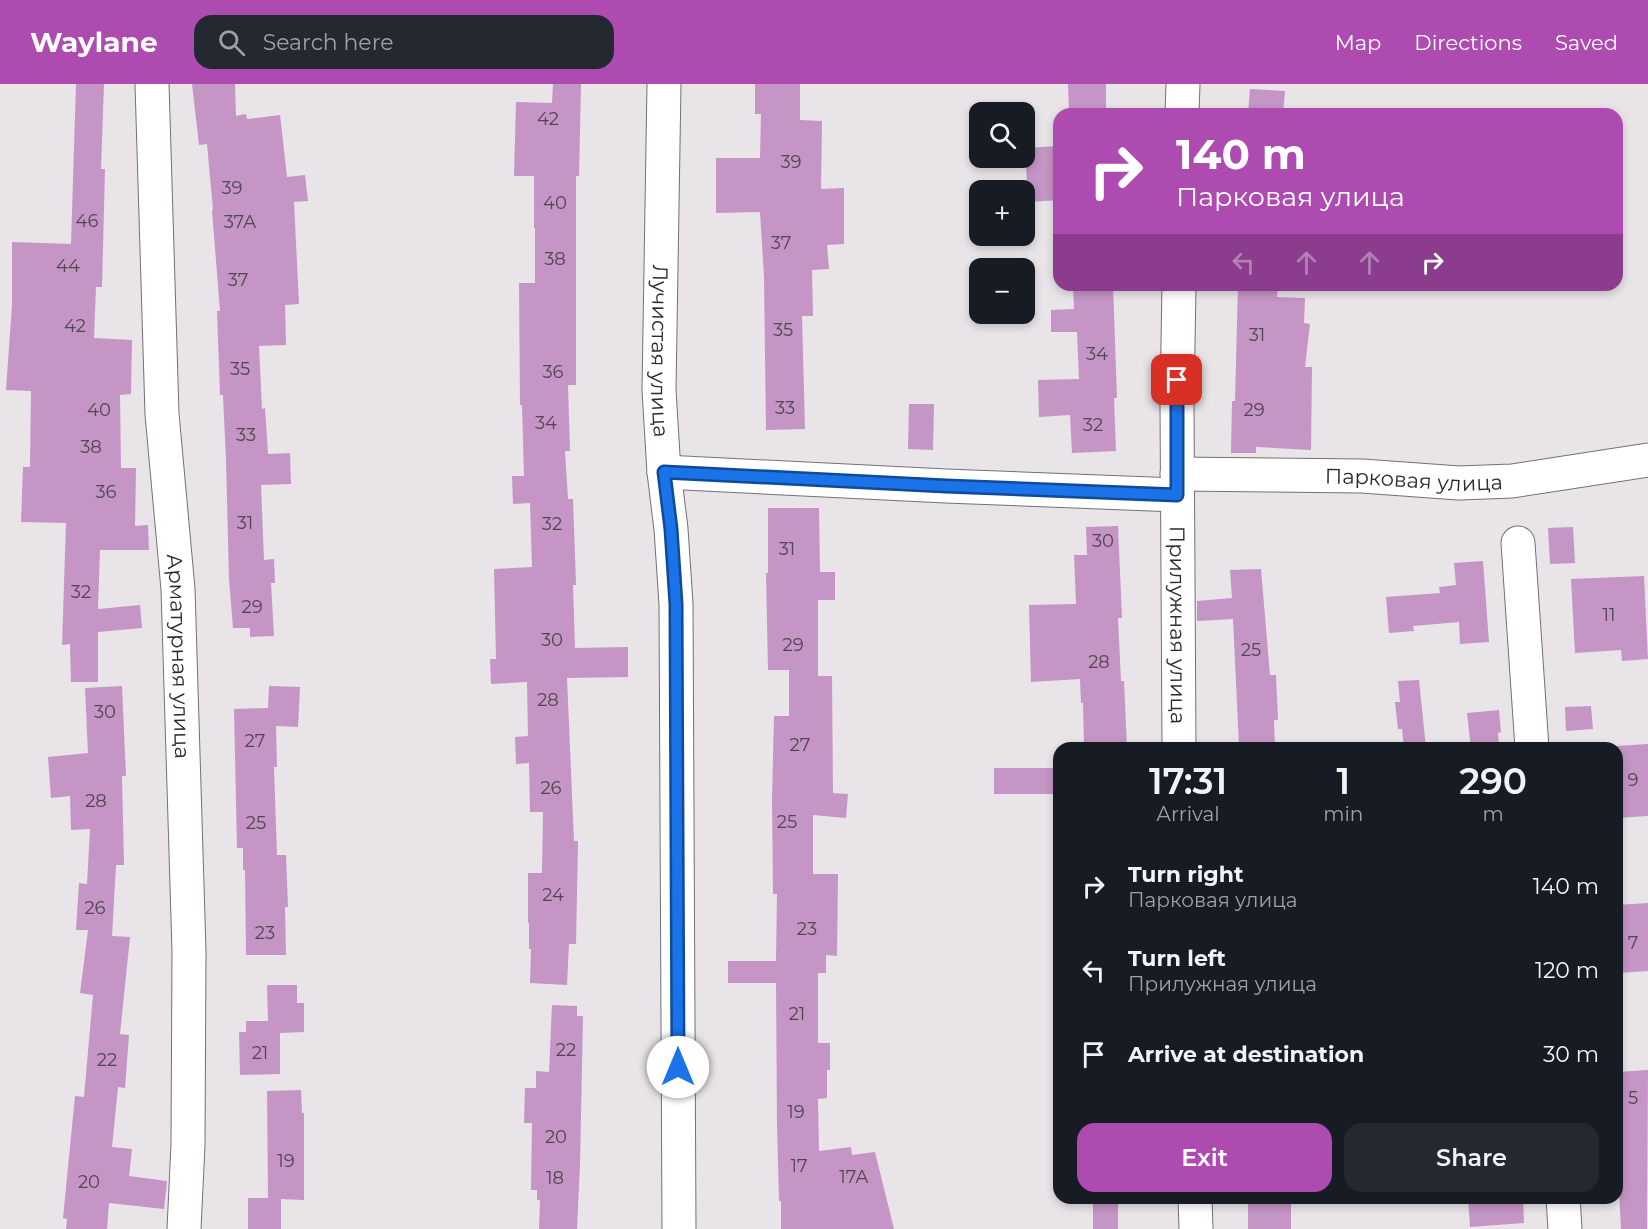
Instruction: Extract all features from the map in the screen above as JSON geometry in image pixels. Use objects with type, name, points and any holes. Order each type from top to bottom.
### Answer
[{"type":"street","name":"Арматурная улица","points":[[152,84],[162,414],[178,589],[189,939],[188,1144],[184,1229]]},
{"type":"street","name":"Лучистая улица","points":[[664,84],[659,390],[676,604],[679,1229]]},
{"type":"street","points":[[1182,108],[1183,84]]},
{"type":"street","name":"Прилужная улица","points":[[1179,291],[1177,484],[1179,742]]},
{"type":"street","name":"Парковая улица","points":[[664,472],[946,486],[1177,484],[1362,476],[1459,483],[1512,481],[1648,460]]},
{"type":"street","points":[[1518,543],[1532,742]]},
{"type":"street","points":[[1195,1204],[1196,1229]]},
{"type":"street","points":[[1563,1204],[1565,1229]]},
{"type":"building","points":[[76,84],[104,84],[101,169],[105,169],[102,287],[96,287],[94,338],[132,340],[131,394],[120,395],[121,468],[136,468],[135,526],[148,525],[149,550],[100,550],[98,609],[140,605],[142,628],[98,632],[98,682],[71,682],[70,644],[62,645],[66,523],[21,522],[23,467],[30,467],[31,391],[6,390],[12,305],[12,242],[71,244]]},
{"type":"building","points":[[192,84],[235,84],[236,116],[246,114],[247,119],[280,115],[287,177],[305,175],[308,201],[294,202],[299,304],[285,305],[286,345],[259,346],[262,409],[265,408],[268,454],[290,453],[291,484],[261,485],[264,560],[274,559],[275,583],[271,583],[274,636],[250,637],[250,628],[233,628],[229,579],[223,395],[220,395],[217,311],[220,311],[213,210],[207,144],[199,145]]},
{"type":"building","points":[[553,84],[581,84],[579,176],[576,176],[576,385],[568,385],[570,451],[565,451],[568,499],[573,499],[576,585],[573,585],[575,648],[628,647],[628,677],[567,678],[574,841],[578,841],[576,944],[569,944],[567,985],[530,983],[528,873],[542,873],[543,812],[530,812],[529,763],[516,764],[515,737],[528,736],[527,682],[491,684],[490,659],[496,659],[494,569],[532,567],[530,503],[513,504],[512,476],[524,476],[522,405],[520,405],[519,283],[535,283],[534,176],[514,176],[516,102],[552,103]]},
{"type":"building","points":[[755,84],[800,84],[800,120],[822,121],[821,189],[844,188],[844,244],[827,245],[829,269],[812,270],[813,316],[802,316],[805,429],[766,430],[764,277],[760,212],[716,213],[716,158],[760,158],[761,114],[755,114]]},
{"type":"building","points":[[1068,84],[1106,84],[1106,108],[1069,108]]},
{"type":"building","points":[[1250,89],[1285,91],[1284,108],[1248,108]]},
{"type":"building","points":[[1053,146],[1053,200],[1035,202],[1035,180],[1027,180],[1026,168],[1035,168],[1035,147]]},
{"type":"building","points":[[1073,291],[1113,291],[1117,398],[1114,398],[1116,451],[1072,453],[1070,415],[1039,417],[1038,380],[1079,379],[1077,332],[1051,332],[1051,310],[1074,309]]},
{"type":"building","points":[[1238,291],[1278,291],[1277,297],[1305,298],[1304,323],[1310,324],[1305,367],[1312,367],[1311,450],[1256,447],[1256,453],[1231,453],[1232,401],[1235,401]]},
{"type":"building","points":[[909,404],[934,404],[933,450],[908,449]]},
{"type":"building","points":[[768,508],[819,508],[820,572],[835,572],[835,600],[818,600],[818,676],[832,676],[833,793],[848,794],[846,818],[813,815],[813,874],[838,874],[837,956],[826,955],[826,973],[818,973],[818,1043],[830,1043],[827,1098],[818,1099],[819,1151],[851,1147],[852,1155],[875,1152],[894,1229],[781,1229],[777,1124],[776,983],[728,983],[728,961],[776,961],[777,894],[773,894],[772,799],[774,716],[789,716],[789,670],[768,670],[766,573],[768,573]]},
{"type":"building","points":[[1118,526],[1122,618],[1118,618],[1127,742],[1084,742],[1080,679],[1031,682],[1029,605],[1076,604],[1074,555],[1087,555],[1086,527]]},
{"type":"building","points":[[1573,527],[1575,563],[1550,564],[1548,528]]},
{"type":"building","points":[[1483,561],[1489,642],[1460,644],[1459,622],[1413,626],[1414,631],[1389,633],[1386,597],[1440,593],[1439,587],[1456,585],[1454,563]]},
{"type":"building","points":[[1261,569],[1270,675],[1276,675],[1278,720],[1274,720],[1275,742],[1239,742],[1233,619],[1197,621],[1197,601],[1232,598],[1230,570]]},
{"type":"building","points":[[1644,576],[1648,659],[1622,661],[1621,650],[1575,653],[1571,579]]},
{"type":"building","points":[[1419,680],[1425,742],[1403,742],[1402,729],[1398,729],[1395,702],[1400,702],[1398,681]]},
{"type":"building","points":[[122,686],[126,776],[122,776],[124,865],[116,865],[112,936],[130,937],[120,1034],[129,1035],[125,1088],[118,1087],[112,1147],[132,1149],[129,1176],[167,1181],[164,1209],[109,1203],[107,1229],[66,1229],[67,1219],[63,1218],[75,1096],[84,1097],[93,995],[80,993],[88,930],[76,930],[79,883],[87,884],[90,829],[71,830],[70,796],[51,798],[48,757],[88,753],[85,688]]},
{"type":"building","points":[[269,686],[300,687],[298,727],[276,726],[277,767],[274,767],[277,855],[286,855],[288,907],[285,907],[286,955],[246,955],[245,870],[243,870],[243,848],[237,848],[234,709],[268,708]]},
{"type":"building","points":[[1591,706],[1593,729],[1566,731],[1565,707]]},
{"type":"building","points":[[1499,710],[1501,732],[1498,733],[1499,742],[1470,742],[1467,713]]},
{"type":"building","points":[[1648,744],[1648,816],[1623,818],[1623,746]]},
{"type":"building","points":[[994,768],[1053,768],[1053,794],[994,794]]},
{"type":"building","points":[[1648,903],[1648,971],[1623,973],[1623,905]]},
{"type":"building","points":[[267,985],[297,985],[297,1003],[304,1003],[304,1032],[280,1033],[280,1074],[240,1075],[239,1032],[246,1032],[246,1021],[268,1021]]},
{"type":"building","points":[[552,1005],[577,1006],[577,1016],[583,1016],[577,1229],[539,1229],[540,1200],[537,1200],[537,1190],[531,1190],[532,1123],[524,1123],[525,1088],[536,1088],[536,1071],[549,1072]]},
{"type":"building","points":[[1648,1070],[1647,1229],[1621,1229],[1623,1072]]},
{"type":"building","points":[[301,1090],[302,1113],[304,1113],[304,1200],[281,1199],[281,1229],[248,1229],[248,1198],[268,1198],[267,1091]]},
{"type":"building","points":[[1093,1204],[1118,1204],[1118,1229],[1093,1229]]},
{"type":"building","points":[[1248,1204],[1291,1204],[1291,1229],[1248,1229]]},
{"type":"building","points":[[1468,1204],[1523,1204],[1524,1223],[1470,1227]]},
{"type":"route","points":[[678,1067],[676,604],[671,529],[664,472],[1177,495],[1177,380]]}]
